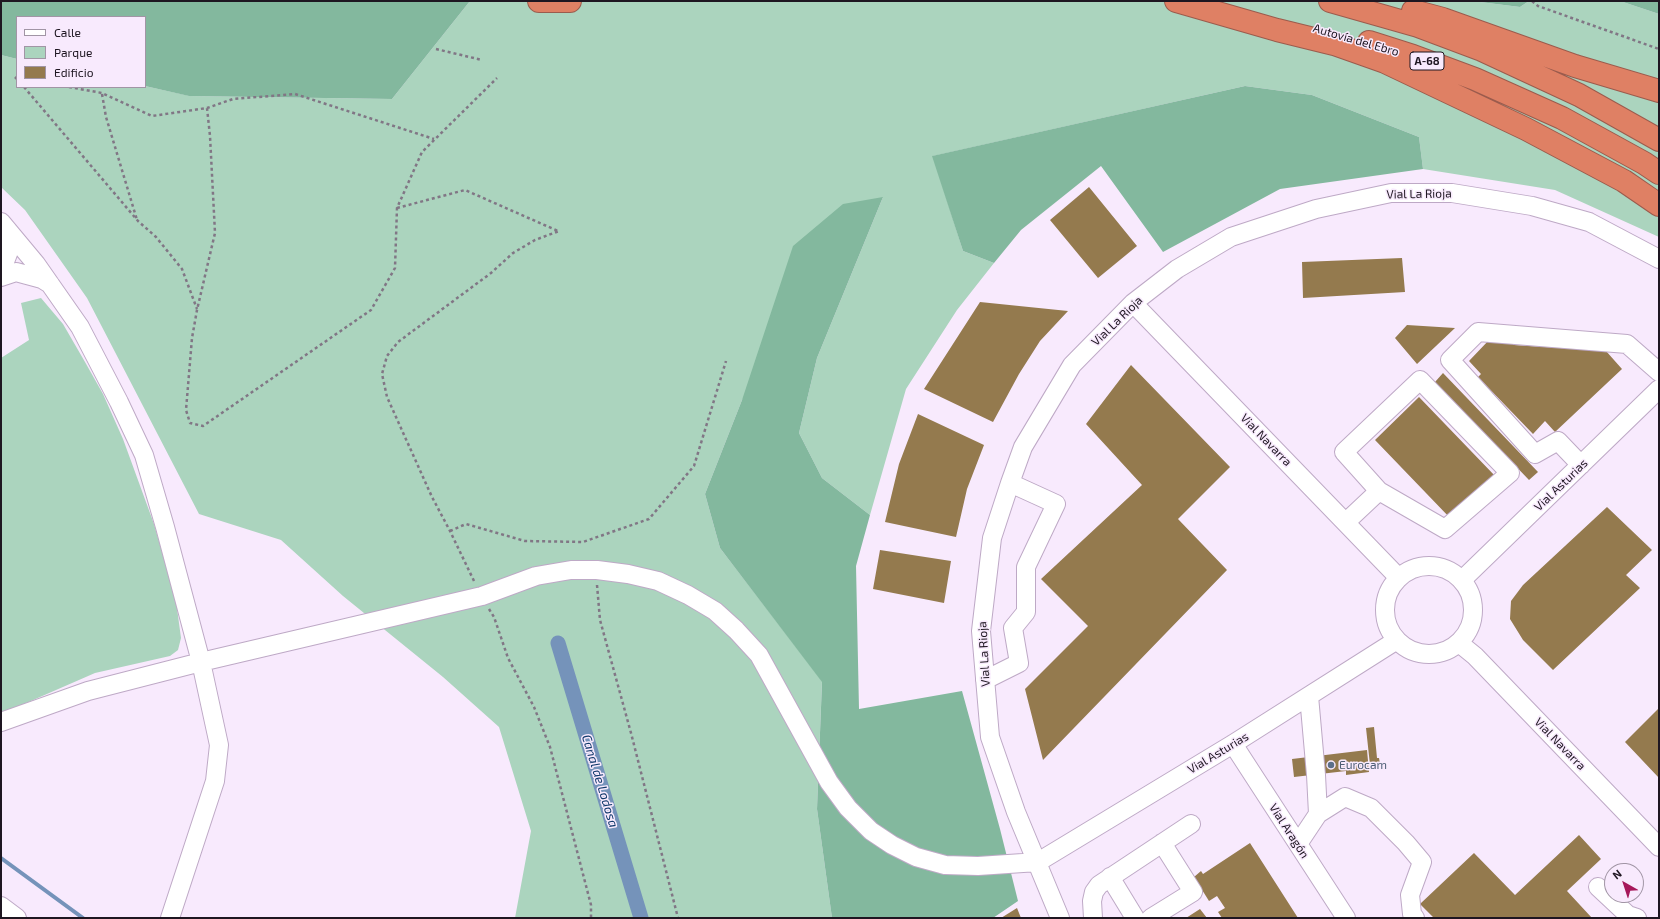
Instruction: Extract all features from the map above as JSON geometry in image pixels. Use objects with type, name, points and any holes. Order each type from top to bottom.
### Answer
[{"type":"highway","points":[[539,1],[570,1]]},
{"type":"highway","name":"Autovía del Ebro","points":[[1173,1],[1260,14],[1341,34],[1413,56],[1474,79],[1562,118],[1644,163],[1659,173]]},
{"type":"highway","points":[[1176,1],[1277,30],[1334,44],[1385,62],[1526,129],[1624,181],[1659,205]]},
{"type":"highway","name":"A-68","points":[[1330,1],[1418,26],[1482,50],[1579,94],[1659,140]]},
{"type":"highway","points":[[1377,1],[1443,19],[1575,66],[1659,91]]},
{"type":"street","name":"Vial La Rioja","points":[[1060,918],[1016,812],[990,737],[981,631],[992,538],[1010,483],[1023,447],[1072,365],[1133,303],[1177,269],[1231,237],[1316,209],[1391,193],[1452,192],[1532,206],[1589,222],[1659,259]]},
{"type":"street","points":[[1,272],[9,251],[4,226]]},
{"type":"street","points":[[4,226],[36,264],[80,327],[119,402],[144,455],[201,662],[219,745],[216,781],[170,918]]},
{"type":"street","points":[[1,277],[16,272],[50,284]]},
{"type":"street","name":"Vial Navarra","points":[[1133,303],[1399,578]]},
{"type":"street","points":[[1581,465],[1558,441],[1535,454],[1450,360],[1478,332],[1627,344],[1659,372]]},
{"type":"street","points":[[1420,380],[1510,473],[1446,529],[1379,491],[1344,452],[1420,380]]},
{"type":"street","name":"Vial Asturias","points":[[1462,580],[1659,389]]},
{"type":"street","points":[[985,680],[1019,663],[1013,628],[1026,612],[1026,567],[1056,504],[1010,483]]},
{"type":"street","points":[[1346,522],[1379,491]]},
{"type":"street","points":[[1431,566],[1448,570],[1462,580],[1471,595],[1474,612],[1470,628],[1460,642],[1445,652],[1428,654],[1411,650],[1397,640],[1388,625],[1385,608],[1389,592],[1399,578],[1414,569],[1431,566]]},
{"type":"street","points":[[1,722],[88,691],[201,662],[482,596],[536,576],[571,570],[597,570],[628,574],[658,581],[688,595],[715,611],[758,655],[829,782],[848,808],[871,831],[892,845],[916,857],[944,865],[978,866],[1038,862]]},
{"type":"street","name":"Vial Asturias","points":[[1038,862],[1233,744],[1397,640]]},
{"type":"street","name":"Vial Navarra","points":[[1460,642],[1476,656],[1659,847]]},
{"type":"street","points":[[1309,696],[1318,814]]},
{"type":"street","name":"Vial Aragón","points":[[1233,744],[1346,918]]},
{"type":"street","points":[[1298,844],[1318,814],[1345,797],[1371,808],[1406,843],[1422,862],[1410,894],[1412,914],[1415,918]]},
{"type":"street","points":[[1092,918],[1092,901],[1094,892],[1099,885],[1191,824]]},
{"type":"street","points":[[1151,918],[1193,892],[1162,843]]},
{"type":"street","points":[[1110,877],[1135,918]]},
{"type":"street","points":[[1598,887],[1628,915],[1637,918]]},
{"type":"street","points":[[1,906],[17,918]]},
{"type":"path","points":[[1532,1],[1538,6],[1659,49]]},
{"type":"path","points":[[436,49],[482,60]]},
{"type":"path","points":[[207,108],[210,136],[215,233],[192,338],[186,410],[190,423],[202,426],[372,310],[395,268],[396,208],[422,152],[497,78]]},
{"type":"path","points":[[25,88],[138,221],[156,238],[182,270],[197,310]]},
{"type":"path","points":[[74,88],[102,94],[152,116],[207,108],[233,99],[295,94],[434,139]]},
{"type":"path","points":[[102,94],[106,117],[138,221]]},
{"type":"path","points":[[396,208],[465,190],[558,231],[535,240],[513,253],[491,273],[398,342],[387,356],[382,374],[387,397],[432,497],[494,617],[508,658],[534,707],[550,747],[591,905],[591,918]]},
{"type":"path","points":[[450,531],[466,524],[524,541],[583,542],[649,519],[694,466],[726,361]]},
{"type":"path","points":[[597,570],[600,620],[631,733],[678,918]]},
{"type":"green space","points":[[1,1],[470,1],[392,99],[189,96],[146,86],[146,16],[16,16],[16,59],[1,55]]},
{"type":"green space","points":[[470,1],[1472,1],[1520,7],[1529,1],[1620,1],[1659,14],[1659,237],[1555,190],[1423,169],[1419,137],[1312,95],[1245,86],[933,156],[963,251],[994,263],[957,310],[906,389],[870,515],[822,478],[799,433],[817,358],[883,197],[742,400],[705,494],[720,548],[822,681],[817,809],[832,918],[515,918],[531,831],[499,727],[443,677],[343,596],[281,540],[199,514],[87,298],[25,210],[1,187],[1,55],[16,59],[16,88],[146,88],[146,86],[190,96],[392,99]]},
{"type":"green space","points":[[1472,1],[1529,1],[1520,7]]},
{"type":"green space","points":[[1620,1],[1659,1],[1659,14]]},
{"type":"green space","points":[[1245,86],[1312,95],[1419,137],[1423,169],[1280,189],[1163,252],[1101,166],[1021,230],[994,263],[963,251],[932,156]]},
{"type":"green space","points":[[883,197],[817,358],[799,433],[822,478],[870,515],[856,566],[859,709],[962,691],[1018,901],[993,918],[832,918],[817,809],[822,682],[720,548],[705,494],[742,400],[793,246],[843,204]]},
{"type":"green space","points":[[41,298],[63,324],[103,394],[123,439],[154,524],[176,601],[181,638],[178,650],[170,656],[95,673],[1,714],[1,358],[29,340],[21,303]]},
{"type":"building","points":[[1089,187],[1137,246],[1098,278],[1050,220]]},
{"type":"building","points":[[1402,258],[1405,292],[1303,298],[1302,262]]},
{"type":"building","points":[[980,302],[1068,311],[1040,341],[1019,374],[993,422],[924,389]]},
{"type":"building","points":[[1407,325],[1455,328],[1417,364],[1395,338]]},
{"type":"building","points":[[1489,340],[1509,340],[1514,345],[1606,351],[1622,369],[1555,432],[1545,421],[1533,434],[1478,377],[1481,374],[1469,361]]},
{"type":"building","points":[[1131,365],[1230,467],[1178,519],[1227,570],[1043,760],[1025,689],[1088,626],[1041,579],[1142,485],[1086,424]]},
{"type":"building","points":[[1443,373],[1538,472],[1529,480],[1435,382]]},
{"type":"building","points":[[1419,397],[1496,477],[1451,519],[1375,440]]},
{"type":"building","points":[[918,414],[984,445],[967,489],[956,537],[885,522],[899,464]]},
{"type":"building","points":[[1607,507],[1652,550],[1626,575],[1640,588],[1553,670],[1523,640],[1510,619],[1511,601],[1523,585]]},
{"type":"building","points":[[880,550],[951,561],[944,603],[873,589]]},
{"type":"building","points":[[1659,708],[1659,778],[1625,742]]},
{"type":"building","points":[[1374,727],[1377,758],[1379,758],[1380,764],[1370,765],[1366,728]]},
{"type":"building","name":"Eurocam","points":[[1367,750],[1369,772],[1346,775],[1346,771],[1294,777],[1292,759]]},
{"type":"building","points":[[1579,835],[1601,859],[1567,891],[1592,918],[1434,918],[1420,904],[1474,853],[1515,895]]},
{"type":"building","points":[[1250,843],[1298,918],[1222,918],[1218,912],[1225,908],[1217,896],[1209,901],[1194,877],[1201,871],[1203,874]]},
{"type":"building","points":[[1017,908],[1021,918],[1001,918]]},
{"type":"building","points":[[1200,909],[1207,918],[1186,918]]},
{"type":"waterway","name":"Canal de Lodosa","points":[[558,643],[641,918]]},
{"type":"waterway","points":[[1,858],[83,918]]},
{"type":"place","name":"Eurocam","points":[[1331,765]]}]
